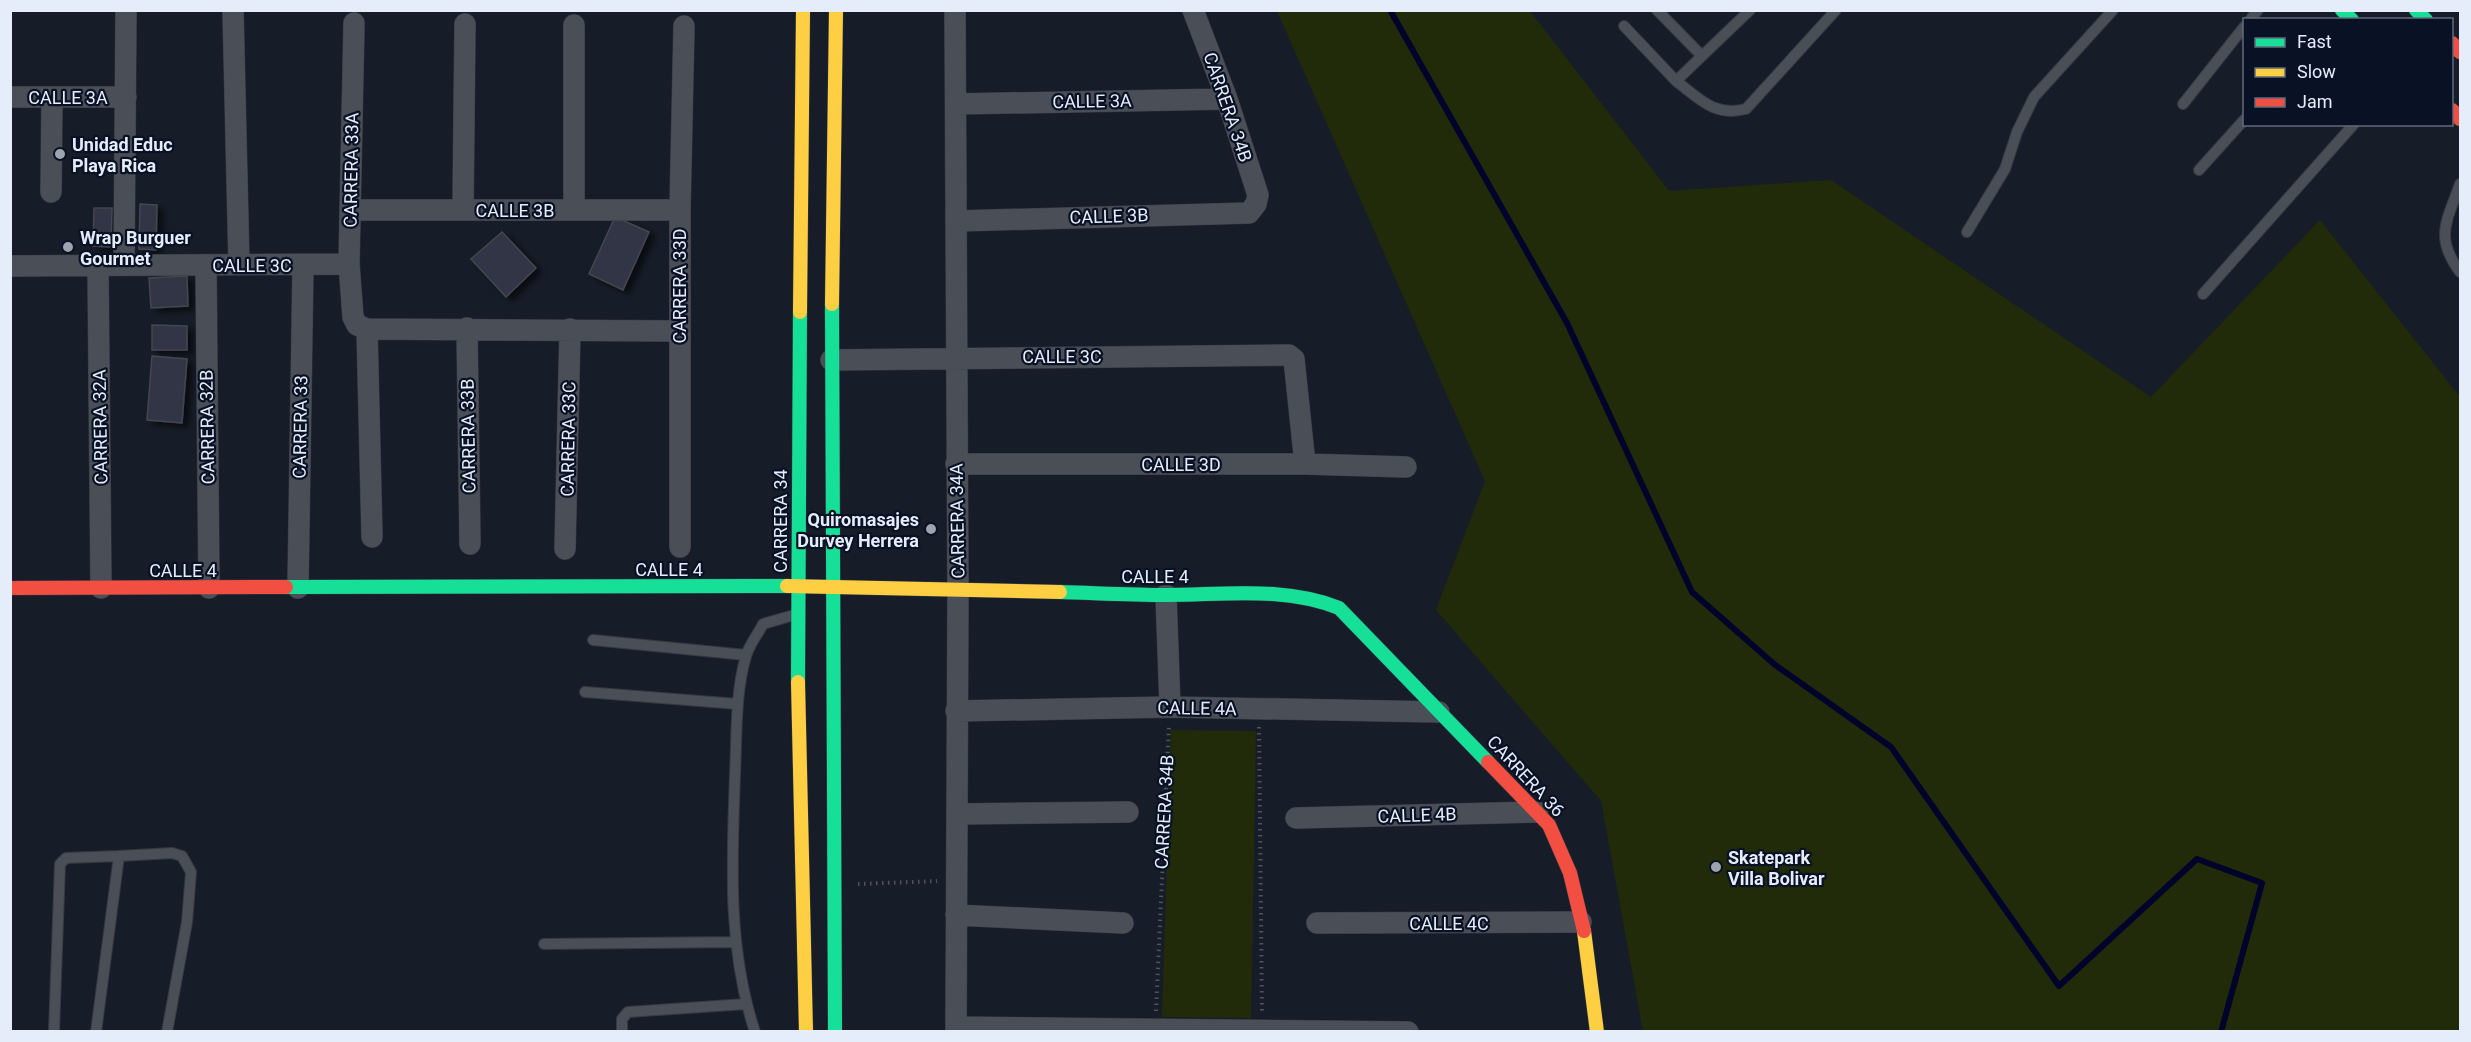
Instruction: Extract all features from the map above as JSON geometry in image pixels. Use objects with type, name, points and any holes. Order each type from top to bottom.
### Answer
[{"type":"main road","name":"CARRERA 34","points":[[802,10],[797,615],[806,1032]]},
{"type":"main road","points":[[835,1032],[831,360],[836,10]]},
{"type":"main road","name":"CALLE 4","points":[[10,588],[831,586],[1166,595],[1286,593],[1326,602]]},
{"type":"main road","name":"CARRERA 36","points":[[1326,602],[1339,608],[1549,825],[1561,849],[1581,922],[1597,1032]]},
{"type":"street","points":[[124,266],[126,10]]},
{"type":"street","points":[[233,10],[239,265]]},
{"type":"street","name":"CARRERA 34A","points":[[955,10],[958,591],[956,1029]]},
{"type":"street","name":"CARRERA 34B","points":[[1193,10],[1227,99],[1258,195],[1256,204]]},
{"type":"street","name":"CARRERA 33A","points":[[354,23],[349,264],[360,323],[372,537]]},
{"type":"street","points":[[463,210],[465,24]]},
{"type":"street","points":[[574,25],[574,210]]},
{"type":"street","name":"CARRERA 33D","points":[[680,546],[679,331],[684,26]]},
{"type":"street","name":"CALLE 3A","points":[[10,96],[126,97]]},
{"type":"street","points":[[51,192],[52,97]]},
{"type":"street","name":"CALLE 3A","points":[[956,104],[1227,99]]},
{"type":"street","name":"CALLE 3B","points":[[957,220],[1249,213],[1256,204]]},
{"type":"street","name":"CALLE 3B","points":[[350,210],[680,210]]},
{"type":"street","name":"CALLE 3C","points":[[10,266],[349,264]]},
{"type":"street","name":"CARRERA 32B","points":[[206,265],[209,588]]},
{"type":"street","name":"CARRERA 33","points":[[298,588],[303,265]]},
{"type":"street","name":"CARRERA 32A","points":[[98,266],[101,588]]},
{"type":"street","points":[[360,323],[467,328],[679,331]]},
{"type":"street","name":"CARRERA 33B","points":[[467,328],[470,544]]},
{"type":"street","name":"CARRERA 33C","points":[[566,549],[570,329]]},
{"type":"street","name":"CALLE 3C","points":[[831,360],[956,357],[1292,357],[1305,464]]},
{"type":"street","name":"CALLE 3D","points":[[956,464],[1305,464],[1406,467]]},
{"type":"street","points":[[1166,595],[1170,707]]},
{"type":"street","name":"CALLE 4A","points":[[956,711],[1170,707],[1439,712]]},
{"type":"street","points":[[957,814],[1128,812]]},
{"type":"street","name":"CALLE 4B","points":[[1296,818],[1537,812]]},
{"type":"street","points":[[956,915],[1123,923]]},
{"type":"street","name":"CALLE 4C","points":[[1317,923],[1581,922]]},
{"type":"street","points":[[956,1029],[1408,1032]]},
{"type":"lane","points":[[1657,10],[1702,56]]},
{"type":"lane","points":[[1676,81],[1750,10]]},
{"type":"lane","points":[[1624,26],[1676,81],[1715,110],[1731,113],[1746,109],[1836,10]]},
{"type":"lane","points":[[1967,231],[2005,169],[2017,132],[2034,97],[2113,10]]},
{"type":"lane","points":[[2183,104],[2243,28]]},
{"type":"lane","points":[[2199,170],[2243,121]]},
{"type":"lane","points":[[2203,294],[2352,126]]},
{"type":"lane","points":[[2460,184],[2443,240],[2448,255],[2460,272]]},
{"type":"lane","points":[[755,1032],[746,1004],[734,942],[732,866],[738,704],[747,655],[763,624],[797,615]]},
{"type":"lane","points":[[592,640],[747,655]]},
{"type":"lane","points":[[585,692],[738,704]]},
{"type":"lane","points":[[54,1032],[60,864],[66,858],[172,853],[182,856],[191,872],[187,922],[167,1032]]},
{"type":"lane","points":[[96,1032],[119,856]]},
{"type":"lane","points":[[544,944],[734,942]]},
{"type":"lane","points":[[622,1032],[622,1019],[628,1012],[746,1004]]},
{"type":"path","name":"CARRERA 34B","points":[[1155,1029],[1170,707]]},
{"type":"path","points":[[1258,709],[1263,1031]]},
{"type":"path","points":[[833,885],[956,880]]},
{"type":"green space","points":[[1277,11],[1530,11],[1669,191],[1831,180],[2151,397],[2320,220],[2460,397],[2460,1031],[1643,1031],[1601,801],[1436,610],[1485,481]]},
{"type":"green space","points":[[1171,730],[1256,731],[1251,1018],[1162,1017]]},
{"type":"building","points":[[140,204],[157,205],[156,250],[139,249]]},
{"type":"building","points":[[94,208],[112,208],[111,247],[93,246]]},
{"type":"building","points":[[615,217],[649,232],[623,290],[589,274]]},
{"type":"building","points":[[502,232],[536,268],[506,297],[471,259]]},
{"type":"building","points":[[187,276],[188,306],[151,308],[149,278]]},
{"type":"building","points":[[152,325],[187,326],[187,350],[152,350]]},
{"type":"building","points":[[152,356],[187,359],[182,423],[147,420]]},
{"type":"waterway","points":[[1390,10],[1567,323],[1692,592],[1774,664],[1891,747],[2059,986],[2197,859],[2262,883],[2221,1032]]},
{"type":"traffic: fast","points":[[2342,10],[2350,18]]},
{"type":"traffic: fast","points":[[2416,10],[2424,18]]},
{"type":"traffic: fast","points":[[832,304],[835,1032]]},
{"type":"traffic: fast","points":[[798,682],[800,312]]},
{"type":"traffic: fast","points":[[286,587],[787,586]]},
{"type":"traffic: fast","points":[[1060,592],[1153,595],[1275,594],[1318,601],[1339,608],[1488,762]]},
{"type":"traffic: slow","points":[[800,312],[803,10]]},
{"type":"traffic: slow","points":[[832,304],[836,10]]},
{"type":"traffic: slow","points":[[787,586],[1060,592]]},
{"type":"traffic: slow","points":[[798,682],[806,1032]]},
{"type":"traffic: slow","points":[[1584,931],[1597,1032]]},
{"type":"traffic: jam","points":[[2453,44],[2460,52]]},
{"type":"traffic: jam","points":[[2453,111],[2460,119]]},
{"type":"traffic: jam","points":[[10,588],[286,587]]},
{"type":"traffic: jam","points":[[1488,762],[1549,825],[1570,873],[1584,931]]},
{"type":"place","name":"Unidad Educ Playa Rica","points":[[60,154]]},
{"type":"place","name":"Wrap Burguer Gourmet","points":[[68,247]]},
{"type":"place","name":"Quiromasajes Durvey Herrera","points":[[931,529]]},
{"type":"place","name":"Skatepark Villa Bolivar","points":[[1716,867]]}]
